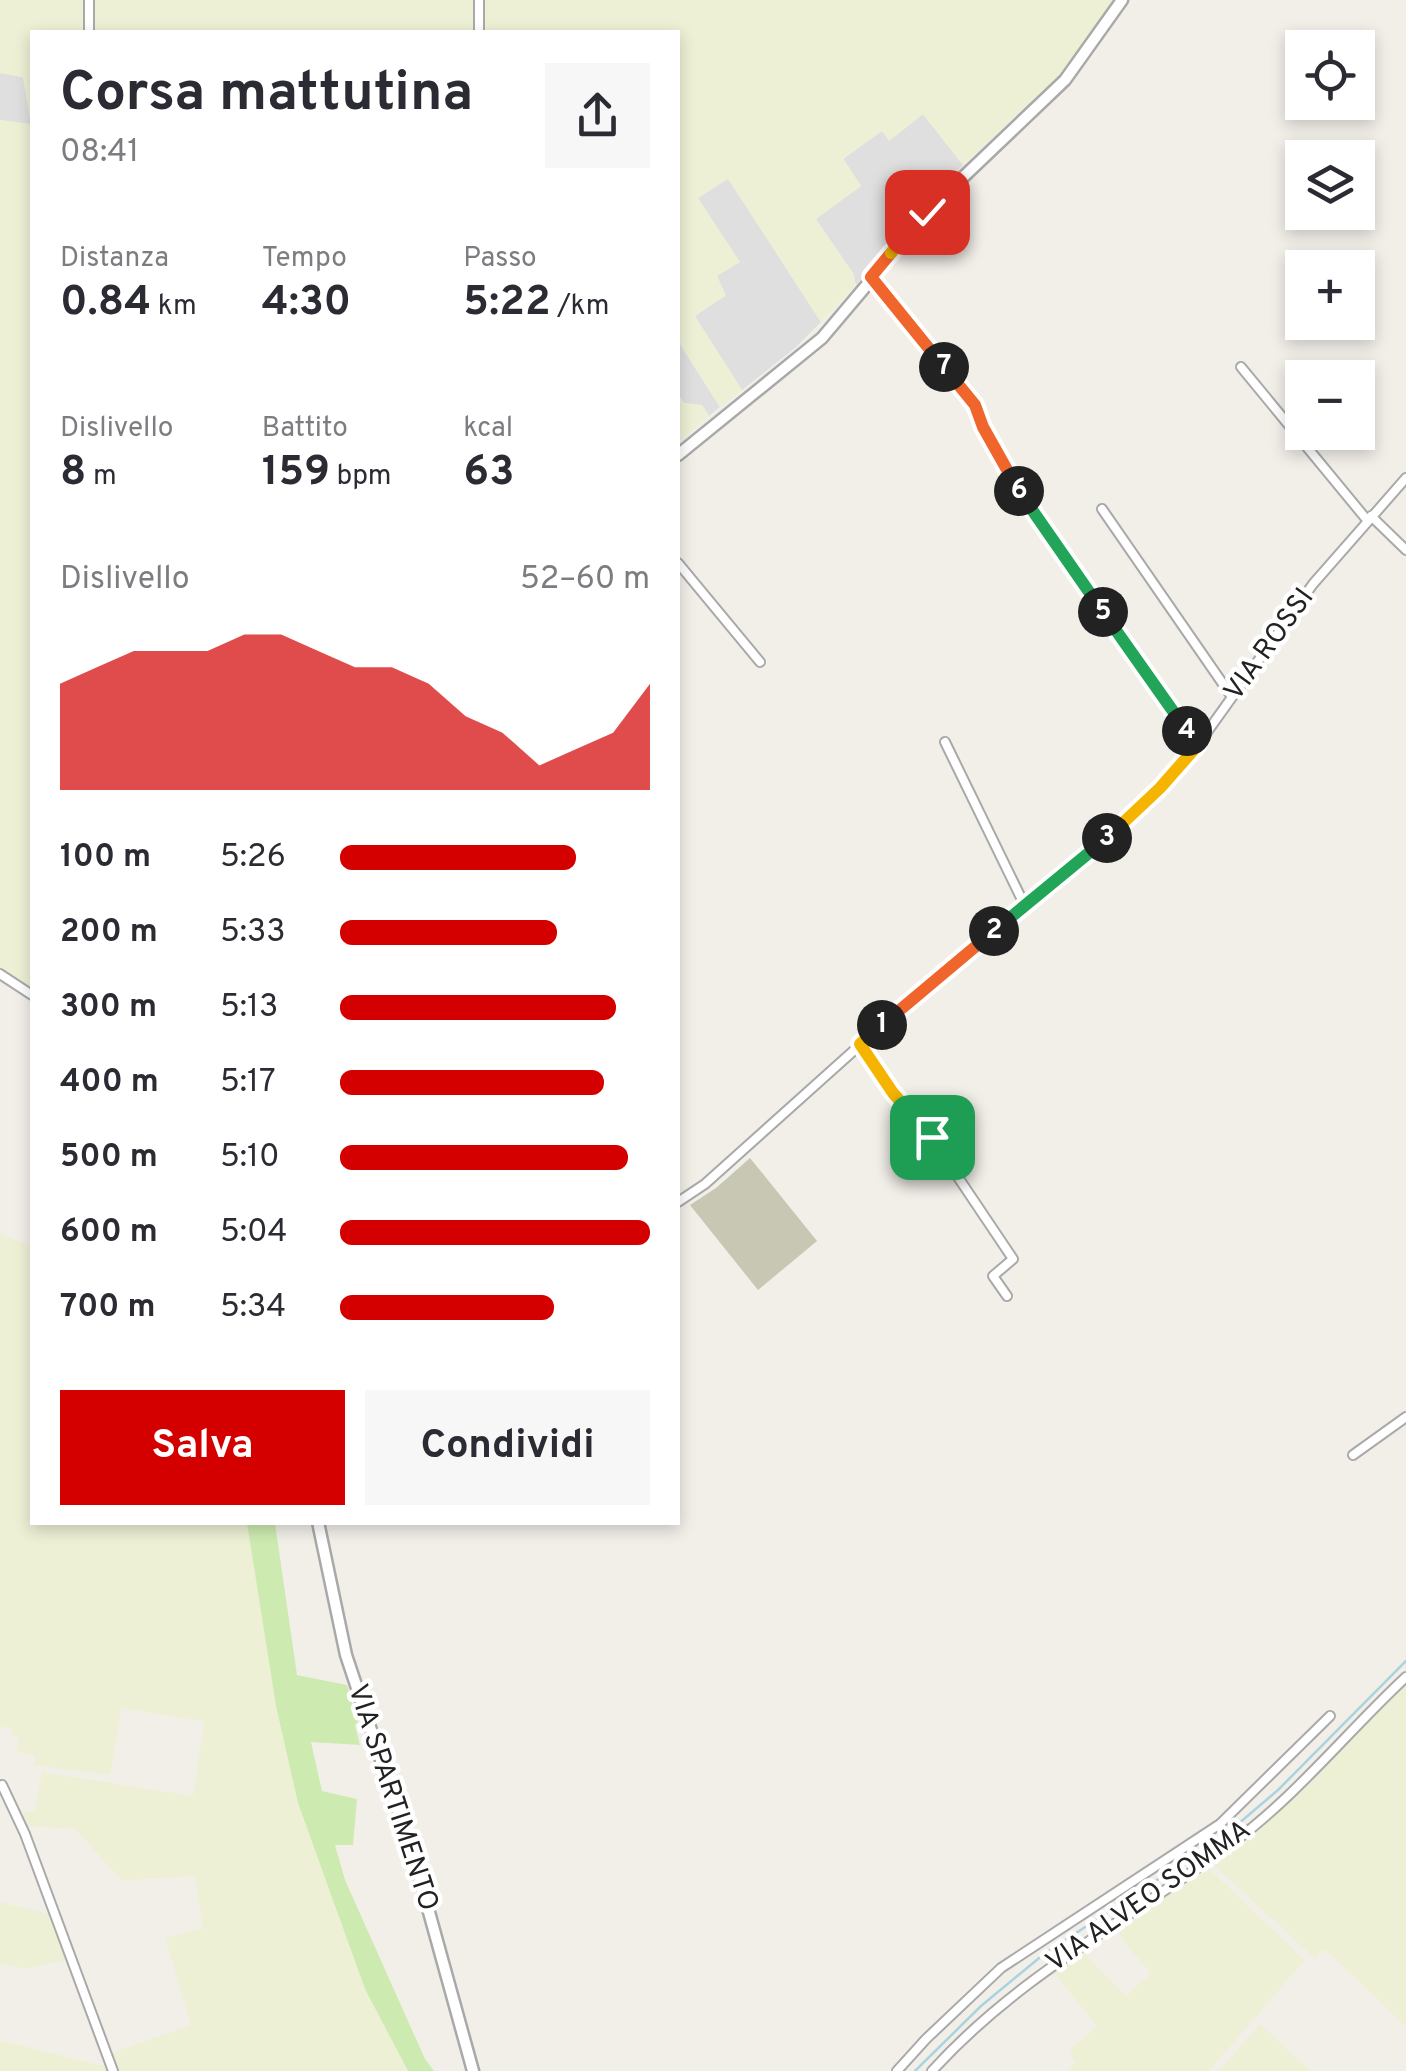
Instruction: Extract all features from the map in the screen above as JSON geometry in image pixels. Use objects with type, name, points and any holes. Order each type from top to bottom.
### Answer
[{"type":"street","points":[[89,0],[89,30]]},
{"type":"street","points":[[478,30],[479,0]]},
{"type":"street","points":[[680,453],[822,338],[936,203],[1064,80],[1122,0]]},
{"type":"street","points":[[871,277],[975,405],[1020,494],[1197,746]]},
{"type":"street","points":[[1240,367],[1369,518],[1406,550]]},
{"type":"street","name":"VIA ROSSI","points":[[680,1201],[706,1184],[860,1044],[1118,829],[1197,746],[1280,626],[1406,478]]},
{"type":"street","points":[[1102,509],[1232,697]]},
{"type":"street","points":[[680,565],[760,662]]},
{"type":"street","points":[[944,742],[1026,906]]},
{"type":"street","points":[[0,974],[30,995]]},
{"type":"street","points":[[860,1044],[893,1093],[932,1137],[1012,1259],[993,1276],[1007,1296]]},
{"type":"street","points":[[1353,1455],[1406,1417]]},
{"type":"street","name":"VIA SPARTIMENTO","points":[[319,1525],[346,1655],[416,1865],[473,2071]]},
{"type":"street","name":"VIA ALVEO SOMMA","points":[[932,2071],[969,2030],[1036,1975],[1250,1829],[1406,1677]]},
{"type":"street","points":[[897,2071],[1001,1968],[1220,1824],[1330,1716]]},
{"type":"street","points":[[2,1784],[25,1834],[113,2071]]},
{"type":"shaded area","points":[[0,0],[476,0],[477,30],[30,30],[30,118],[23,77],[0,73]]},
{"type":"shaded area","points":[[483,0],[1112,0],[1061,73],[963,165],[923,114],[889,141],[882,131],[843,158],[861,186],[816,219],[853,273],[856,285],[821,322],[728,179],[698,198],[740,262],[717,276],[726,295],[695,316],[742,390],[720,407],[680,344],[680,30],[483,30]]},
{"type":"shaded area","points":[[0,73],[23,77],[30,125],[0,120]]},
{"type":"shaded area","points":[[923,114],[963,165],[936,193],[930,193],[892,235],[895,241],[856,285],[853,273],[815,219],[861,186],[843,159],[882,131],[890,140]]},
{"type":"shaded area","points":[[0,120],[30,124],[30,992],[0,973]]},
{"type":"shaded area","points":[[728,178],[821,322],[742,390],[694,316],[725,296],[698,198]]},
{"type":"shaded area","points":[[680,344],[720,407],[709,416],[702,405],[684,403],[680,397]]},
{"type":"shaded area","points":[[680,397],[684,403],[702,405],[709,416],[680,440]]},
{"type":"shaded area","points":[[750,1158],[817,1241],[758,1290],[690,1205]]},
{"type":"shaded area","points":[[0,1233],[30,1246],[30,1525],[247,1525],[276,1706],[298,1803],[365,1989],[408,2071],[117,2071],[111,2053],[191,2025],[165,1938],[203,1928],[195,1876],[122,1881],[75,1829],[25,1826],[22,1813],[35,1811],[42,1772],[193,1796],[204,1722],[122,1708],[110,1775],[34,1765],[35,1755],[17,1752],[19,1738],[11,1736],[12,1728],[0,1727]]},
{"type":"shaded area","points":[[1406,1684],[1406,2027],[1325,1949],[1315,1959],[1213,1864],[1284,1805]]},
{"type":"shaded area","points":[[1207,1867],[1305,1960],[1209,2071],[1068,2071],[1076,2063],[1070,2055],[1072,2048],[1097,2026],[1052,1970],[1081,1950],[1126,1996],[1151,1973],[1125,1944],[1116,1927]]},
{"type":"shaded area","points":[[0,1902],[50,1914],[68,1959],[28,1969],[0,1964]]},
{"type":"shaded area","points":[[1260,2024],[1311,2071],[1219,2071]]},
{"type":"shaded area","points":[[0,2040],[108,2067],[110,2071],[0,2071]]},
{"type":"green space","points":[[247,1525],[275,1525],[297,1675],[347,1685],[360,1745],[311,1742],[322,1791],[357,1799],[353,1845],[335,1845],[345,1880],[425,2059],[434,2071],[408,2071],[365,1989],[298,1803],[276,1706]]},
{"type":"waterway","points":[[915,2071],[981,2006],[1044,1954],[1224,1836],[1278,1790],[1406,1661]]},
{"type":"route","points":[[927,212],[871,277],[975,405],[1020,494],[1197,746],[1118,829],[860,1044],[893,1093],[932,1137]]}]
